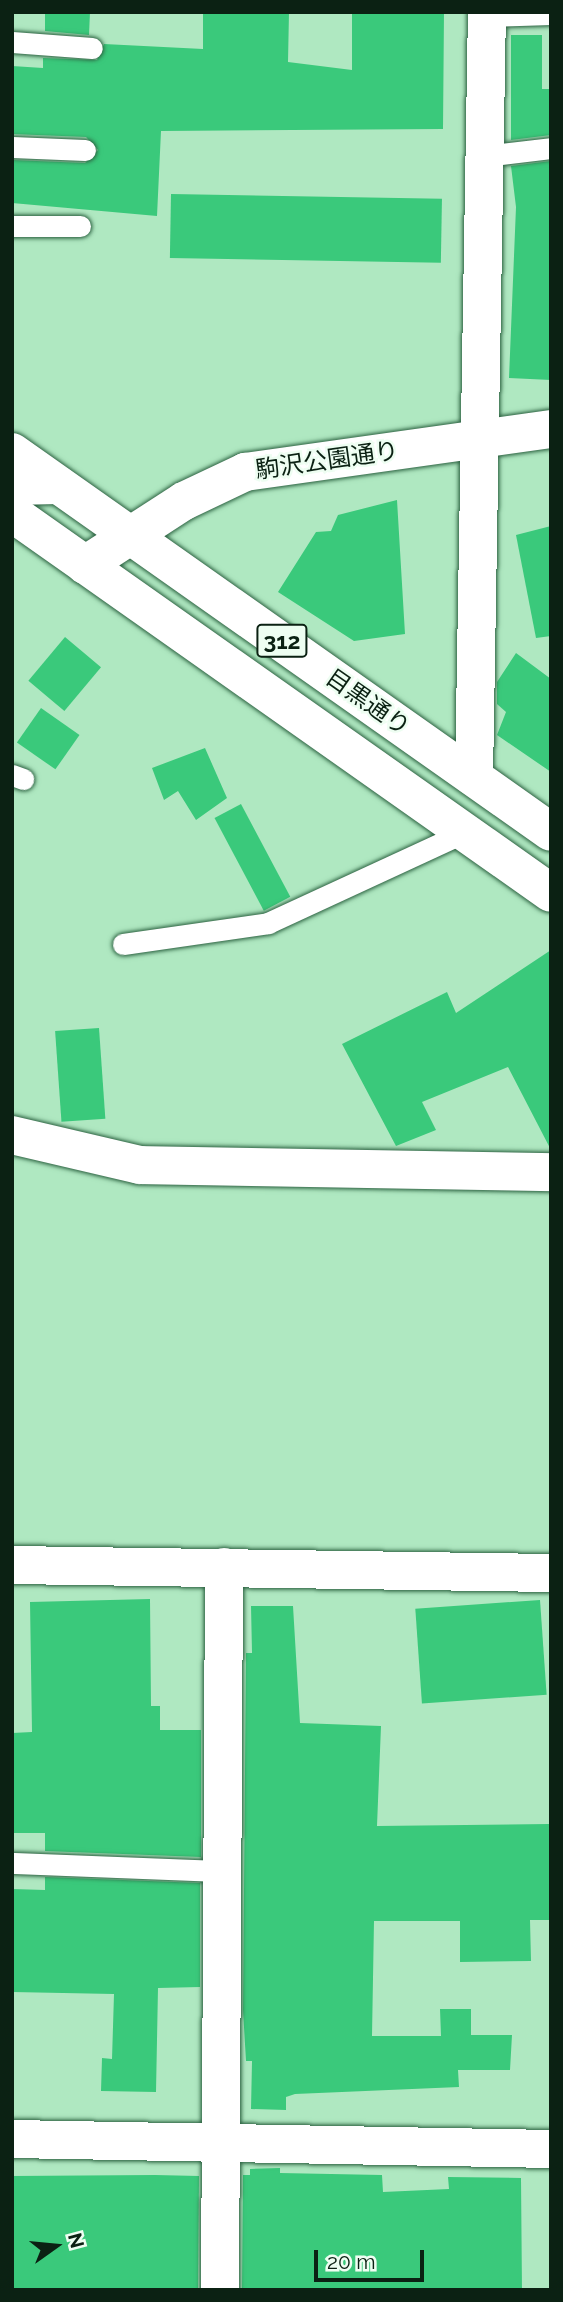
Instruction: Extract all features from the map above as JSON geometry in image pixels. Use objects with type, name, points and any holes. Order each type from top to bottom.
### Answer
[{"type":"street","points":[[474,776],[482,439],[487,14]]},
{"type":"street","name":"駒沢公園通り","points":[[85,565],[204,489],[246,472],[551,429]]},
{"type":"street","name":"目黒通り","points":[[12,452],[551,832]]},
{"type":"street","points":[[12,486],[58,485]]},
{"type":"street","name":"目黒通り","points":[[12,513],[467,831],[551,893]]},
{"type":"street","points":[[12,1135],[140,1165],[551,1172]]},
{"type":"street","points":[[12,1564],[551,1573]]},
{"type":"street","points":[[220,2290],[223,1567]]},
{"type":"street","points":[[12,2139],[551,2149]]},
{"type":"lane","points":[[487,14],[551,15]]},
{"type":"lane","points":[[12,42],[92,48]]},
{"type":"lane","points":[[12,148],[85,150]]},
{"type":"lane","points":[[484,156],[551,148]]},
{"type":"lane","points":[[12,226],[80,226]]},
{"type":"lane","points":[[123,944],[268,923],[467,831]]},
{"type":"lane","points":[[12,1863],[222,1871]]},
{"type":"building","points":[[45,12],[90,12],[89,35],[45,31]]},
{"type":"building","points":[[203,12],[289,12],[288,62],[352,70],[352,12],[444,12],[443,129],[161,131],[157,216],[12,203],[12,160],[85,163],[98,150],[86,137],[12,134],[12,66],[43,68],[43,58],[97,60],[104,44],[203,49]]},
{"type":"building","points":[[511,35],[542,35],[542,89],[551,89],[551,135],[511,140]]},
{"type":"building","points":[[551,161],[551,380],[509,378],[516,207],[511,166]]},
{"type":"building","points":[[171,194],[442,199],[441,263],[170,258]]},
{"type":"building","points":[[397,500],[405,634],[354,641],[278,592],[316,532],[331,531],[338,515]]},
{"type":"building","points":[[551,526],[551,636],[536,638],[516,535]]},
{"type":"building","points":[[65,637],[101,667],[64,711],[28,681]]},
{"type":"building","points":[[516,653],[551,679],[551,772],[497,735],[506,712],[497,704],[497,682]]},
{"type":"building","points":[[41,708],[80,735],[55,769],[17,742]]},
{"type":"building","points":[[205,748],[227,798],[196,820],[178,791],[164,800],[152,768]]},
{"type":"building","points":[[241,804],[290,897],[264,911],[215,818]]},
{"type":"building","points":[[551,950],[551,1150],[508,1067],[422,1102],[436,1130],[396,1146],[342,1044],[447,992],[456,1013]]},
{"type":"building","points":[[99,1028],[105,1119],[61,1122],[55,1031]]},
{"type":"building","points":[[150,1599],[151,1706],[160,1706],[160,1730],[201,1730],[201,1857],[45,1851],[45,1833],[12,1833],[12,1733],[32,1732],[30,1602]]},
{"type":"building","points":[[540,1600],[547,1695],[422,1703],[415,1609]]},
{"type":"building","points":[[251,1606],[293,1606],[300,1723],[381,1726],[377,1826],[549,1824],[549,1920],[530,1920],[531,1961],[460,1962],[460,1921],[374,1921],[372,2036],[441,2036],[440,2009],[471,2009],[471,2035],[512,2035],[510,2070],[458,2070],[459,2087],[295,2094],[286,2097],[286,2110],[251,2109],[252,2061],[246,2061],[243,2010],[246,1653],[252,1653]]},
{"type":"building","points":[[45,1877],[200,1883],[200,1987],[158,1988],[156,2092],[101,2091],[102,2058],[112,2059],[114,1994],[12,1992],[12,1889],[45,1890]]},
{"type":"building","points":[[280,2168],[280,2173],[382,2175],[383,2192],[449,2189],[448,2177],[521,2178],[522,2290],[242,2290],[243,2175],[250,2175],[250,2169]]},
{"type":"building","points":[[12,2176],[199,2176],[198,2290],[12,2290]]}]
